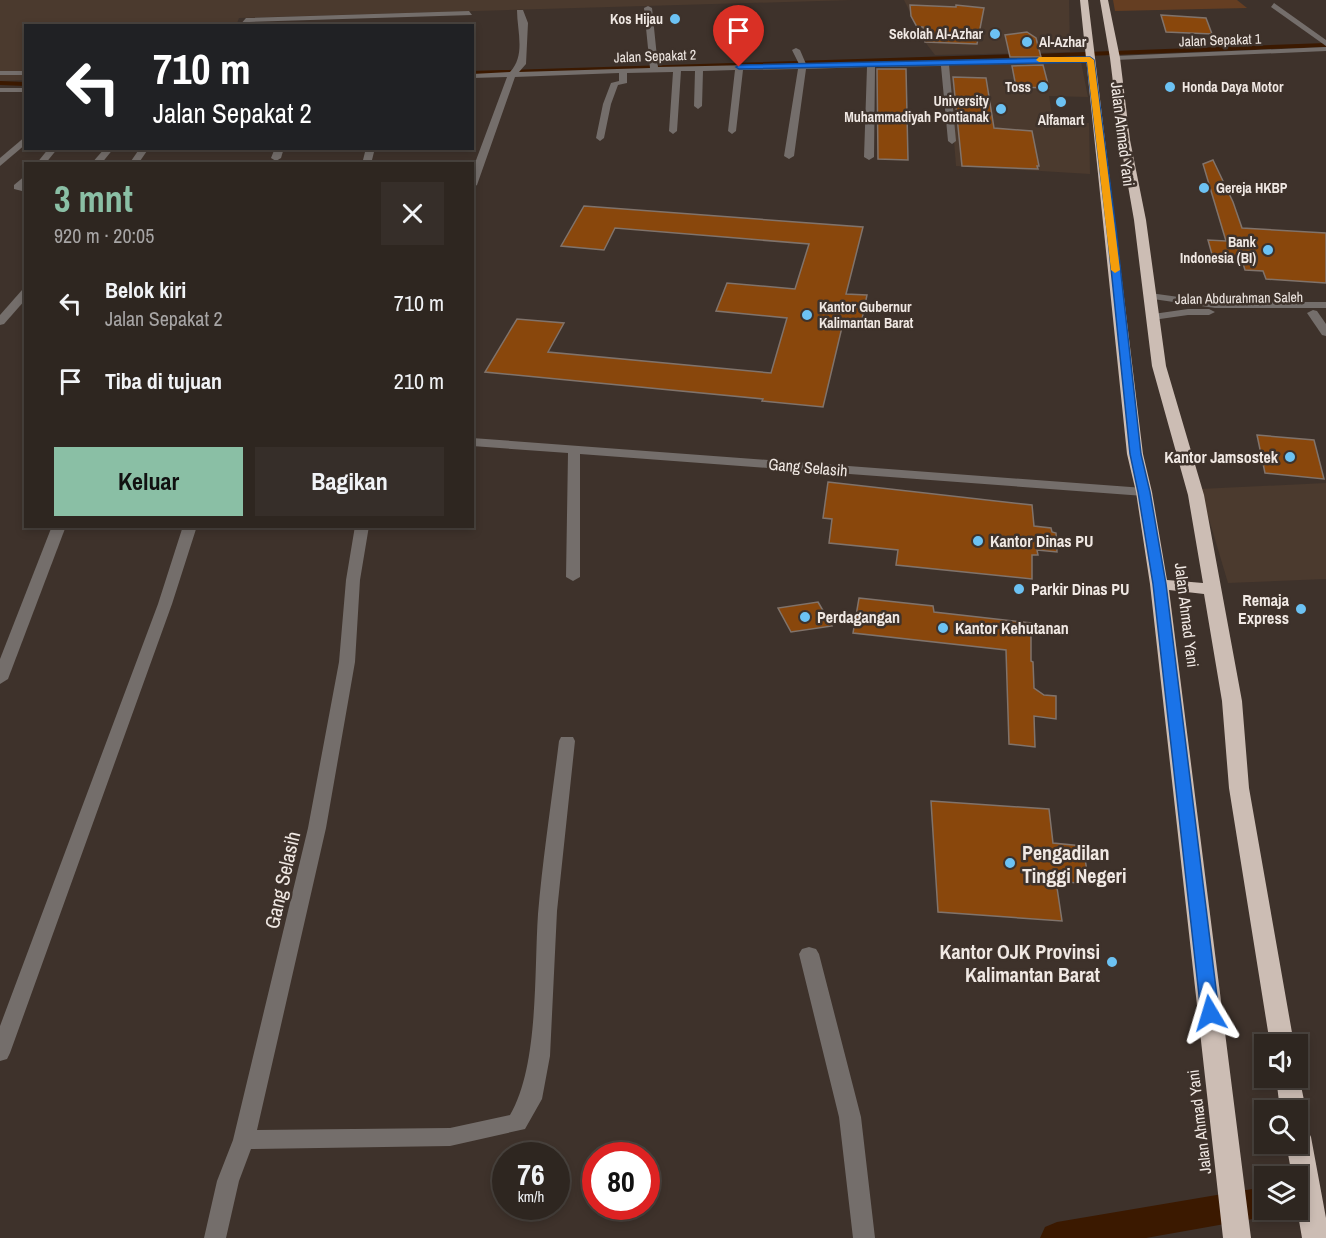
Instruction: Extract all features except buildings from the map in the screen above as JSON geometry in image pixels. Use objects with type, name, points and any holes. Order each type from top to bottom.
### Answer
[{"type":"highway","name":"Jalan Ahmad Yani","points":[[1084,0],[1090,56],[1106,90],[1150,296],[1159,366],[1196,495],[1232,701],[1239,788],[1280,1034]]},
{"type":"highway","name":"Jalan Ahmad Yani","points":[[1104,0],[1115,55],[1106,90],[1136,454],[1159,584],[1236,1227]]},
{"type":"highway","points":[[1159,584],[1211,589]]},
{"type":"highway","points":[[1300,1154],[1316,1238]]},
{"type":"street","points":[[1274,5],[1323,42]]},
{"type":"street","points":[[648,8],[654,67]]},
{"type":"street","points":[[474,180],[516,71],[522,64],[524,23],[520,12]]},
{"type":"street","points":[[245,23],[334,21],[469,13]]},
{"type":"street","points":[[404,24],[406,15]]},
{"type":"street","name":"Jalan Sepakat 1","points":[[1115,55],[1326,49]]},
{"type":"street","points":[[789,156],[806,62],[796,50]]},
{"type":"street","name":"Jalan Sepakat 2","points":[[474,77],[516,71],[623,70],[654,67],[677,69],[806,62],[945,62],[1090,56]]},
{"type":"street","points":[[945,62],[952,141]]},
{"type":"street","points":[[869,157],[871,63]]},
{"type":"street","points":[[732,131],[739,67]]},
{"type":"street","points":[[698,106],[699,68]]},
{"type":"street","points":[[673,131],[678,83],[677,69]]},
{"type":"street","points":[[600,138],[607,104],[615,83],[623,83],[623,70]]},
{"type":"street","points":[[0,73],[24,73]]},
{"type":"street","points":[[0,90],[24,90]]},
{"type":"street","points":[[0,100],[12,90]]},
{"type":"street","points":[[0,164],[24,141]]},
{"type":"street","points":[[42,162],[52,150]]},
{"type":"street","points":[[97,162],[108,150]]},
{"type":"street","points":[[276,158],[279,150]]},
{"type":"street","points":[[24,180],[17,187],[24,189]]},
{"type":"street","points":[[0,322],[24,294]]},
{"type":"street","name":"Jalan Abdurahman Saleh","points":[[1150,296],[1215,305],[1288,308],[1326,313]]},
{"type":"street","name":"Jalan Abdurahman Saleh","points":[[1153,317],[1188,312],[1326,305]]},
{"type":"street","points":[[1314,313],[1326,333]]},
{"type":"street","name":"Gang Selasih","points":[[474,442],[1144,492]]},
{"type":"street","points":[[573,577],[574,448]]},
{"type":"street","points":[[0,680],[58,528]]},
{"type":"street","points":[[0,1053],[189,528]]},
{"type":"street","name":"Gang Selasih","points":[[214,1238],[228,1181],[244,1140],[317,828],[347,662],[353,580],[362,528]]},
{"type":"street","points":[[244,1140],[450,1137],[517,1122],[531,1099],[540,1056],[548,911],[567,741]]},
{"type":"street","points":[[809,954],[850,1117],[864,1238]]},
{"type":"shaded area","points":[[0,0],[853,0],[239,18],[237,24],[24,24],[24,80],[0,81]]},
{"type":"shaded area","name":"Sekolah Al-Azhar","points":[[904,0],[1069,0],[1070,52],[935,55],[925,42]]},
{"type":"shaded area","points":[[1113,0],[1237,0],[1247,8],[1115,11]]},
{"type":"shaded area","name":"University Muhammadiyah Pontianak","points":[[1081,62],[1088,97],[1049,96],[1053,121],[1089,123],[1090,174],[956,166],[948,63]]},
{"type":"shaded area","points":[[1326,483],[1326,579],[1228,583],[1200,489]]},
{"type":"waterway","points":[[1033,56],[1326,45]]},
{"type":"waterway","points":[[474,73],[1019,56]]},
{"type":"waterway","points":[[0,83],[24,84]]},
{"type":"waterway","points":[[1057,1238],[1254,1204]]},
{"type":"slow traffic","points":[[1039,60],[1090,60],[1115,270]]},
{"type":"place","name":"Kos Hijau","points":[[675,19]]},
{"type":"place","name":"Sekolah Al-Azhar","points":[[995,34]]},
{"type":"place","name":"Al-Azhar","points":[[1027,42]]},
{"type":"place","name":"Toss","points":[[1043,87]]},
{"type":"place","name":"Honda Daya Motor","points":[[1170,87]]},
{"type":"place","name":"Alfamart","points":[[1061,102]]},
{"type":"place","name":"University Muhammadiyah Pontianak","points":[[1001,109]]},
{"type":"place","name":"Gereja HKBP","points":[[1204,188]]},
{"type":"place","name":"Bank Indonesia (BI)","points":[[1268,250]]},
{"type":"place","name":"Kantor Gubernur Kalimantan Barat","points":[[807,315]]},
{"type":"place","name":"Kantor Jamsostek","points":[[1290,457]]},
{"type":"place","name":"Kantor Dinas PU","points":[[978,541]]},
{"type":"place","name":"Parkir Dinas PU","points":[[1019,589]]},
{"type":"place","name":"Remaja Express","points":[[1301,609]]},
{"type":"place","name":"Perdagangan","points":[[805,617]]},
{"type":"place","name":"Kantor Kehutanan","points":[[943,628]]},
{"type":"place","name":"Pengadilan Tinggi Negeri","points":[[1010,863]]},
{"type":"place","name":"Kantor OJK Provinsi Kalimantan Barat","points":[[1112,962]]},
{"type":"route","points":[[739,67],[1090,60],[1136,454],[1159,584],[1210,1013]]}]
